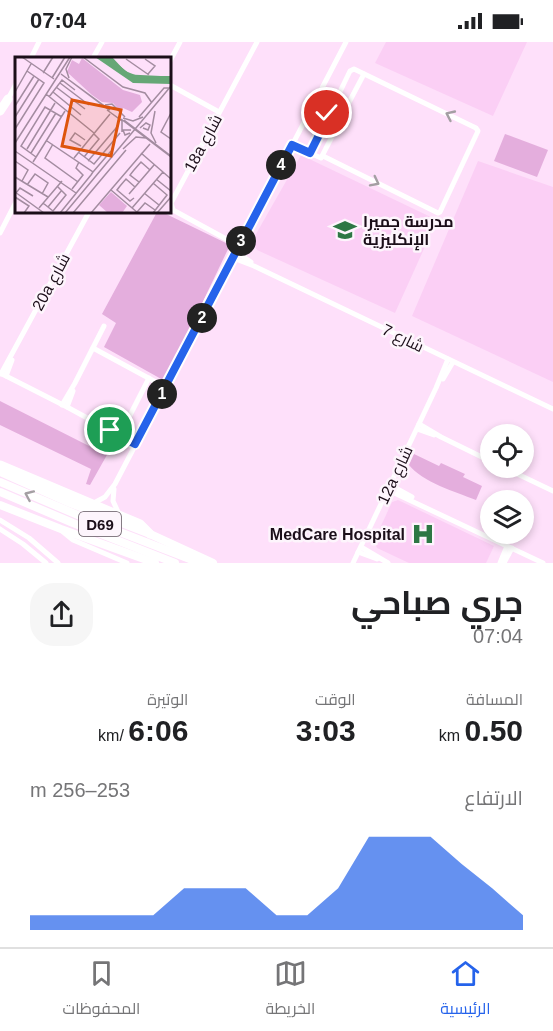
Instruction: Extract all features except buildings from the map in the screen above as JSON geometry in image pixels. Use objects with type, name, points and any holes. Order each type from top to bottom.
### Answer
[{"type":"highway","points":[[0,111],[8,99]]},
{"type":"highway","points":[[0,465],[140,524],[150,534]]},
{"type":"main road","points":[[0,472],[70,503],[150,534],[213,563]]},
{"type":"main road","name":"D69","points":[[0,482],[200,563]]},
{"type":"main road","name":"D69","points":[[0,492],[175,563]]},
{"type":"main road","points":[[0,505],[61,530],[155,563]]},
{"type":"street","points":[[32,57],[39,42]]},
{"type":"street","points":[[94,57],[102,42]]},
{"type":"street","points":[[171,59],[180,42]]},
{"type":"street","name":"18a شارع","points":[[171,204],[257,42]]},
{"type":"street","points":[[92,504],[105,497],[114,484],[346,42]]},
{"type":"street","points":[[292,145],[320,158],[323,156],[437,213],[440,212],[477,129],[356,69],[351,70],[310,153]]},
{"type":"street","points":[[323,156],[340,121],[346,116],[346,108],[364,74]]},
{"type":"street","points":[[8,99],[15,86]]},
{"type":"street","points":[[171,86],[219,112]]},
{"type":"street","points":[[315,101],[330,109],[343,104],[346,108]]},
{"type":"street","points":[[330,109],[332,120],[340,121]]},
{"type":"street","points":[[0,233],[15,204]]},
{"type":"street","name":"18a شارع","points":[[171,207],[236,252]]},
{"type":"street","name":"20a شارع","points":[[2,374],[88,213]]},
{"type":"street","name":"شارع 7","points":[[236,252],[254,266],[553,409]]},
{"type":"street","points":[[65,406],[104,326]]},
{"type":"street","points":[[93,348],[165,387]]},
{"type":"street","name":"12a شارع","points":[[353,563],[450,361]]},
{"type":"street","points":[[2,374],[135,444]]},
{"type":"street","points":[[124,427],[149,378]]},
{"type":"street","points":[[418,427],[480,456]]},
{"type":"street","points":[[526,478],[553,491]]},
{"type":"street","points":[[114,484],[113,501],[120,516]]},
{"type":"street","points":[[389,488],[543,563]]},
{"type":"street","points":[[0,520],[29,538],[58,563]]},
{"type":"street","points":[[0,529],[46,563]]},
{"type":"street","points":[[61,530],[73,540],[128,563]]},
{"type":"street","points":[[502,563],[509,547]]},
{"type":"street","points":[[360,549],[386,562]]},
{"type":"shaded area","points":[[386,42],[527,42],[493,116],[375,63]]},
{"type":"shaded area","points":[[505,134],[548,150],[537,177],[494,161]]},
{"type":"shaded area","name":"مدرسة جميرا الإنكليزية","points":[[301,155],[437,220],[395,313],[257,250],[252,241]]},
{"type":"shaded area","points":[[478,161],[553,187],[553,382],[412,316]]},
{"type":"shaded area","points":[[156,213],[164,213],[230,245],[163,380],[104,347],[116,323],[102,314]]},
{"type":"shaded area","points":[[0,401],[99,451],[105,441],[112,446],[90,485],[86,484],[91,469],[0,425]]},
{"type":"shaded area","points":[[414,454],[439,466],[441,463],[465,474],[463,477],[482,486],[476,500],[422,477],[409,465]]},
{"type":"shaded area","name":"MedCare Hospital","points":[[398,500],[480,539],[480,544],[494,546],[486,563],[409,563],[377,548],[374,541],[392,502]]},
{"type":"place","name":"مدرسة جميرا الإنكليزية","points":[[345,230]]},
{"type":"place","name":"MedCare Hospital","points":[[423,534]]},
{"type":"route","points":[[110,430],[135,444],[292,145],[310,153],[328,117],[327,113]]}]
